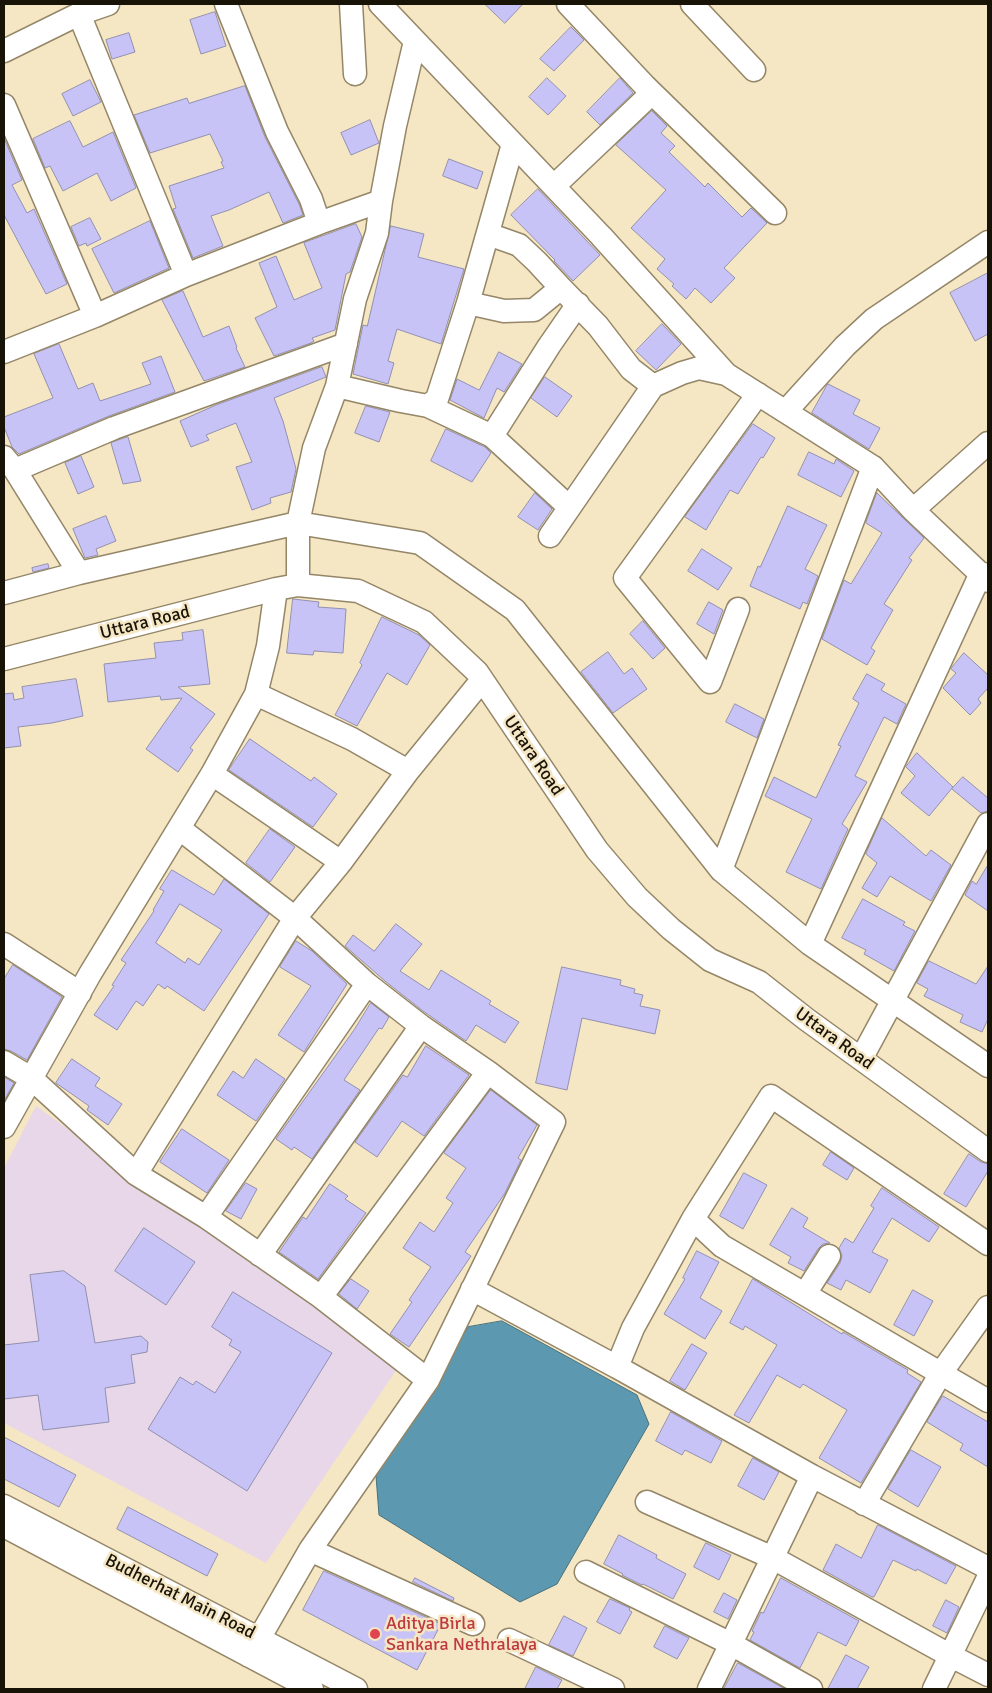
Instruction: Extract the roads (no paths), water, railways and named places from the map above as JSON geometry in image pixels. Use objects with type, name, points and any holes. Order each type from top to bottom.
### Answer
[{"type":"street","points":[[4,51],[79,14],[108,4]]},
{"type":"street","points":[[226,4],[277,132],[310,199],[319,223]]},
{"type":"street","points":[[351,4],[355,74]]},
{"type":"street","points":[[380,4],[554,186],[726,374],[872,467],[913,510],[985,577],[810,944]]},
{"type":"street","points":[[568,4],[652,93],[775,213]]},
{"type":"street","points":[[692,4],[754,70]]},
{"type":"street","points":[[79,14],[186,275]]},
{"type":"street","points":[[298,585],[298,523],[314,448],[337,386],[355,299],[377,233],[395,126],[416,41]]},
{"type":"street","points":[[554,186],[652,93]]},
{"type":"street","points":[[4,105],[95,316]]},
{"type":"street","points":[[428,406],[437,398],[468,303],[514,144]]},
{"type":"street","points":[[4,352],[95,316],[186,275],[381,201]]},
{"type":"street","points":[[488,234],[519,245],[598,326],[631,369],[654,386]]},
{"type":"street","points":[[786,411],[845,346],[874,319],[988,242]]},
{"type":"street","points":[[468,303],[504,311],[534,310],[560,288]]},
{"type":"street","points":[[492,436],[578,304]]},
{"type":"street","points":[[80,573],[10,464],[346,344]]},
{"type":"street","points":[[550,536],[654,386],[682,373],[699,368],[726,374]]},
{"type":"street","points":[[337,386],[428,406],[492,436],[570,507]]},
{"type":"street","points":[[738,609],[710,682],[625,578],[758,394]]},
{"type":"street","points":[[913,510],[988,443]]},
{"type":"street","points":[[721,870],[872,467]]},
{"type":"street","points":[[4,593],[80,573],[298,523],[420,542],[515,610],[721,870],[810,944],[988,1066]]},
{"type":"street","name":"Uttara Road","points":[[4,659],[298,585],[358,591],[424,622],[477,672],[597,850],[637,897],[671,929],[710,960],[759,982],[806,1019],[988,1151]]},
{"type":"street","points":[[4,1127],[80,993],[180,829],[256,694],[268,646],[276,589]]},
{"type":"street","points":[[136,1174],[295,918],[341,862],[408,771],[482,680]]},
{"type":"street","points":[[256,694],[352,739],[408,771]]},
{"type":"street","points":[[212,774],[341,862]]},
{"type":"street","points":[[862,1059],[988,824]]},
{"type":"street","points":[[180,829],[295,918],[367,984],[421,1026],[488,1072],[554,1122],[428,1380],[310,1550],[254,1647]]},
{"type":"street","points":[[4,944],[80,993]]},
{"type":"street","points":[[206,1217],[367,984]]},
{"type":"street","points":[[260,1255],[421,1026]]},
{"type":"street","points":[[4,1062],[31,1078],[136,1174],[206,1217],[321,1298],[428,1380]]},
{"type":"street","points":[[321,1298],[488,1072]]},
{"type":"street","points":[[617,1367],[633,1328],[693,1219],[771,1096],[988,1244]]},
{"type":"street","points":[[693,1219],[722,1246],[988,1400]]},
{"type":"street","points":[[805,1294],[829,1256]]},
{"type":"street","points":[[472,1289],[617,1367],[812,1476],[988,1568]]},
{"type":"street","points":[[864,1504],[941,1373],[988,1307]]},
{"type":"street","points":[[709,1689],[812,1476]]},
{"type":"street","points":[[647,1502],[773,1558],[988,1675]]},
{"type":"street","name":"Budherhat Main Road","points":[[4,1506],[254,1647],[312,1689]]},
{"type":"street","name":"Budherhat Main Road","points":[[4,1526],[254,1647],[356,1689]]},
{"type":"street","points":[[310,1550],[473,1624]]},
{"type":"street","points":[[586,1572],[731,1644],[811,1689]]},
{"type":"street","points":[[934,1689],[988,1578]]},
{"type":"street","points":[[509,1640],[613,1689]]},
{"type":"water","points":[[502,1321],[637,1395],[649,1424],[557,1584],[520,1602],[379,1515],[376,1476],[468,1327]]},
{"type":"place","name":"Aditya Birla Sankara Nethralaya","points":[[375,1634]]}]
